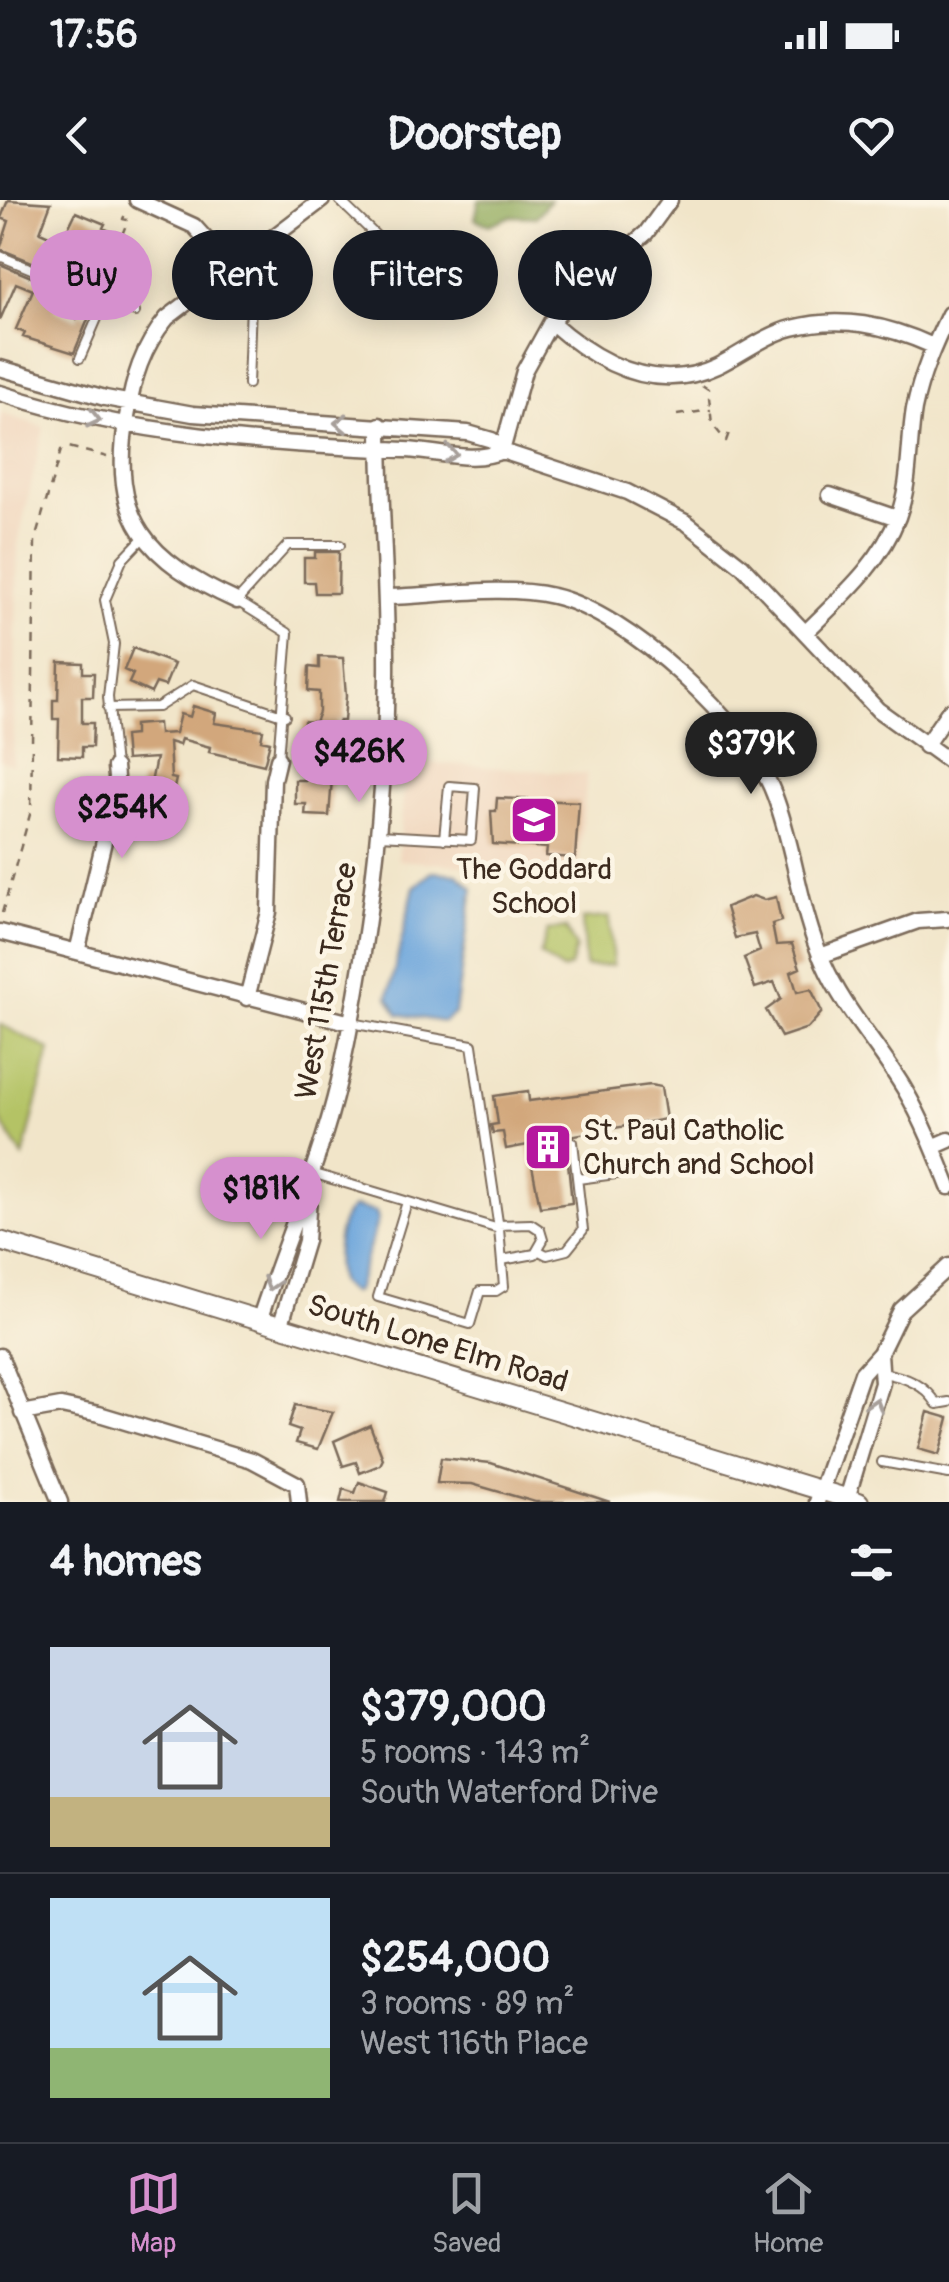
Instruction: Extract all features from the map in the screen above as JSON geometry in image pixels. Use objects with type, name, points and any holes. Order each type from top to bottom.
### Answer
[{"type":"street","points":[[281,230],[322,200]]},
{"type":"street","points":[[502,452],[520,384],[550,322],[576,293],[646,233],[670,200]]},
{"type":"street","points":[[132,205],[198,230]]},
{"type":"street","points":[[806,632],[862,576],[898,518],[907,481],[915,407],[933,346],[949,314]]},
{"type":"street","points":[[172,315],[152,337],[134,377],[125,426],[122,484],[144,538],[176,571],[236,601]]},
{"type":"street","points":[[550,322],[608,363],[652,377],[682,376],[714,368],[767,338],[811,324],[874,325],[933,346]]},
{"type":"street","points":[[0,368],[129,403],[226,418],[468,433],[492,440],[502,452],[627,492],[687,523],[742,566],[878,710],[949,761]]},
{"type":"street","points":[[0,393],[125,426],[204,439],[486,459],[502,452]]},
{"type":"street","name":"West 115th Terrace","points":[[280,1324],[306,1241],[312,1180],[350,1023],[379,835],[386,597],[380,425]]},
{"type":"street","points":[[830,495],[898,518]]},
{"type":"street","points":[[386,597],[552,596],[597,612],[635,635],[736,729],[774,794],[820,956],[857,1024],[904,1090],[949,1187]]},
{"type":"street","points":[[925,746],[949,711]]},
{"type":"street","points":[[247,998],[269,912],[273,780],[278,759]]},
{"type":"street","points":[[77,952],[116,788],[115,767]]},
{"type":"street","points":[[820,956],[918,922],[947,920]]},
{"type":"street","points":[[0,932],[350,1023]]},
{"type":"street","points":[[934,1148],[949,1140]]},
{"type":"street","name":"West 115th Terrace","points":[[260,1318],[288,1231],[312,1180]]},
{"type":"street","name":"South Lone Elm Road","points":[[0,1242],[280,1324],[819,1496],[850,1501]]},
{"type":"street","points":[[819,1496],[862,1373],[880,1353],[901,1310],[949,1266]]},
{"type":"street","points":[[850,1501],[881,1373],[880,1353]]},
{"type":"street","points":[[0,1356],[60,1502]]},
{"type":"street","points":[[22,1413],[61,1406],[252,1460],[297,1484],[299,1502]]},
{"type":"lane","points":[[339,200],[370,230]]},
{"type":"lane","points":[[0,256],[30,269]]},
{"type":"lane","points":[[80,358],[96,320]]},
{"type":"lane","points":[[248,384],[251,320]]},
{"type":"lane","points":[[115,767],[108,708],[114,644],[106,600],[122,560],[144,538]]},
{"type":"lane","points":[[278,759],[288,633],[236,601],[288,545],[340,545]]},
{"type":"lane","points":[[108,708],[158,708],[193,685],[284,716]]},
{"type":"lane","points":[[379,835],[471,840],[475,788],[448,786],[444,838]]},
{"type":"lane","points":[[350,1023],[472,1045],[504,1286],[496,1291],[480,1291],[470,1324],[378,1297],[407,1202]]},
{"type":"lane","points":[[502,1260],[540,1251],[558,1254],[578,1242],[584,1220],[573,1142]]},
{"type":"lane","points":[[578,1179],[623,1173]]},
{"type":"lane","points":[[312,1180],[498,1227],[537,1226],[543,1240],[540,1251]]},
{"type":"lane","points":[[881,1373],[927,1389],[937,1404],[949,1402]]},
{"type":"lane","points":[[882,1462],[949,1474]]},
{"type":"path","points":[[124,230],[128,220],[124,219],[132,205]]},
{"type":"path","points":[[701,379],[708,389],[712,424],[726,440]]},
{"type":"path","points":[[678,416],[712,409]]},
{"type":"path","points":[[722,445],[730,430]]},
{"type":"path","points":[[2,913],[31,810],[35,540],[61,450],[69,447],[107,457]]},
{"type":"shaded area","points":[[0,413],[44,427],[18,543],[13,765],[0,760]]},
{"type":"shaded area","points":[[406,761],[587,774],[578,875],[398,860]]},
{"type":"green space","points":[[479,200],[550,200],[536,217],[511,216],[489,225],[475,219]]},
{"type":"green space","points":[[609,917],[613,965],[585,967],[582,919]]},
{"type":"green space","points":[[566,928],[576,948],[570,967],[562,970],[540,955],[547,931]]},
{"type":"green space","points":[[0,1024],[50,1050],[23,1157],[0,1120]]},
{"type":"water","points":[[432,872],[457,874],[473,888],[455,1013],[443,1022],[398,1014],[388,997],[414,887]]},
{"type":"water","points":[[354,1207],[376,1212],[378,1219],[356,1290],[351,1293],[340,1284],[337,1254],[343,1220]]},
{"type":"building","points":[[8,200],[51,203],[41,230],[30,230],[30,261],[0,249],[9,221],[1,218]]},
{"type":"building","points":[[76,212],[105,224],[103,228],[108,230],[67,230]]},
{"type":"building","points":[[0,264],[30,277],[30,289],[16,283],[0,320]]},
{"type":"building","points":[[30,297],[30,320],[88,320],[74,353],[23,337],[25,333],[16,329]]},
{"type":"building","points":[[315,552],[339,552],[338,593],[315,593],[314,582],[304,582],[304,558],[315,558]]},
{"type":"building","points":[[133,648],[174,664],[165,686],[156,683],[151,693],[129,683],[133,674],[124,670]]},
{"type":"building","points":[[319,657],[343,658],[346,696],[344,721],[339,721],[338,780],[332,779],[329,816],[305,815],[306,804],[295,804],[295,780],[306,780],[307,771],[312,771],[313,746],[302,745],[304,721],[315,722],[319,712],[319,692],[308,691],[309,667],[319,668]]},
{"type":"building","points":[[59,662],[83,663],[83,673],[94,673],[93,697],[82,697],[82,723],[93,723],[92,747],[82,747],[82,757],[58,756],[59,719],[53,719],[53,700],[58,700]]},
{"type":"building","points":[[193,706],[216,713],[214,723],[263,730],[261,740],[270,742],[264,765],[209,752],[210,747],[181,739],[179,745],[169,742],[171,778],[176,779],[166,823],[143,817],[145,807],[135,804],[141,781],[151,783],[156,758],[126,760],[124,736],[134,735],[134,725],[158,723],[159,734],[175,733],[180,714],[190,717]]},
{"type":"building","name":"The Goddard School","points":[[497,798],[579,802],[575,858],[546,856],[547,848],[493,844],[491,811],[496,811]]},
{"type":"building","points":[[753,896],[764,900],[776,897],[781,921],[772,924],[776,945],[792,944],[800,968],[791,972],[797,992],[811,989],[822,1012],[808,1028],[781,1037],[766,1010],[781,999],[774,982],[755,988],[744,958],[760,951],[755,934],[735,938],[726,907]]},
{"type":"building","name":"St. Paul Catholic Church and School","points":[[650,1085],[661,1087],[666,1119],[569,1136],[566,1143],[572,1203],[540,1207],[528,1145],[506,1149],[503,1132],[493,1133],[491,1125],[498,1124],[494,1096],[528,1091],[529,1101]]},
{"type":"building","points":[[295,1405],[333,1412],[318,1449],[296,1443],[300,1431],[288,1427]]},
{"type":"building","points":[[928,1412],[949,1418],[939,1455],[918,1449]]},
{"type":"building","points":[[370,1425],[383,1459],[380,1465],[360,1473],[356,1462],[343,1466],[334,1441]]},
{"type":"building","points":[[441,1458],[491,1463],[610,1502],[535,1502],[472,1484],[437,1483]]},
{"type":"building","points":[[359,1482],[388,1492],[385,1502],[340,1502],[343,1489],[355,1493]]},
{"type":"place","name":"The Goddard School","points":[[534,820]]},
{"type":"place","name":"St. Paul Catholic Church and School","points":[[548,1147]]}]
